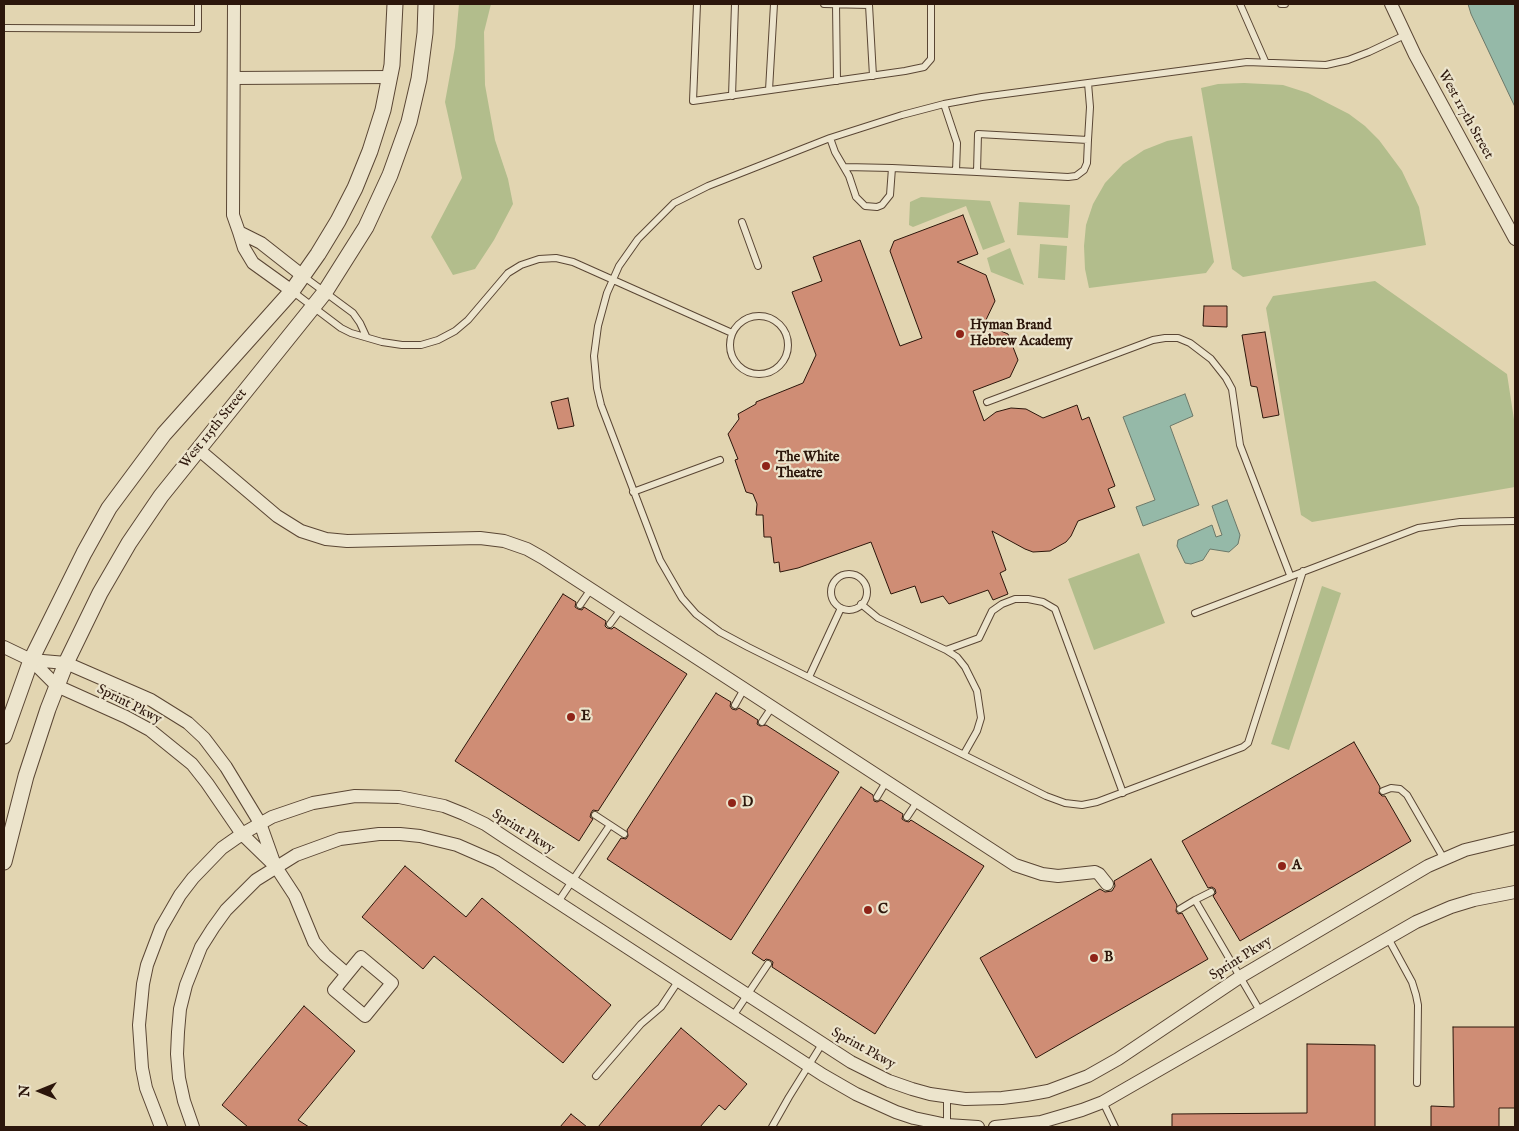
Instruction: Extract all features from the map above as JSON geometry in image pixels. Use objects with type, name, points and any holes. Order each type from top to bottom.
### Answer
[{"type":"street","points":[[234,4],[233,215],[244,248],[253,263],[292,291]]},
{"type":"street","points":[[4,736],[31,660],[75,570],[109,508],[164,434],[292,291],[338,222],[355,188],[378,126],[392,65],[395,4]]},
{"type":"street","name":"West 115th Street","points":[[4,862],[26,776],[57,686],[100,593],[129,543],[161,496],[325,292],[366,227],[390,175],[409,122],[419,79],[425,33],[426,4]]},
{"type":"street","name":"West 117th Street","points":[[1391,4],[1405,35],[1515,239]]},
{"type":"street","points":[[234,78],[390,78]]},
{"type":"street","points":[[239,232],[261,243],[303,276]]},
{"type":"street","points":[[198,449],[277,516],[301,531],[326,538],[347,541],[480,538],[504,541],[527,549],[544,558],[1015,865],[1028,871],[1058,876],[1094,872],[1099,874],[1107,884]]},
{"type":"street","points":[[4,647],[31,660]]},
{"type":"street","name":"Sprint Pkwy","points":[[31,660],[66,663],[151,700],[188,723],[204,738],[222,761],[260,823],[276,867]]},
{"type":"street","name":"Sprint Pkwy","points":[[31,660],[57,686],[150,730],[192,764],[208,783],[242,834],[276,867]]},
{"type":"street","name":"Sprint Pkwy","points":[[161,1127],[146,1088],[139,1026],[140,1004],[148,964],[161,928],[180,895],[206,864],[242,834],[260,823],[295,807],[332,799],[376,795],[422,801],[444,806],[485,824],[851,1062],[889,1081],[912,1089],[947,1097],[982,1099],[1026,1095],[1048,1090],[1088,1076],[1118,1059],[1240,977],[1428,866],[1480,846],[1515,838]]},
{"type":"street","points":[[193,1127],[184,1101],[179,1078],[177,1054],[180,1009],[186,985],[202,947],[226,910],[256,880],[276,867],[304,851],[340,839],[379,834],[420,836],[457,845],[478,853],[496,862],[847,1090],[877,1105],[914,1118],[947,1126],[978,1127]]},
{"type":"street","points":[[276,867],[295,896],[314,942],[325,955],[347,974]]},
{"type":"street","points":[[995,1127],[1024,1125],[1050,1119],[1103,1102],[1416,922],[1474,900],[1515,892]]},
{"type":"street","points":[[361,957],[392,983],[365,1016],[334,990],[347,974],[361,957]]},
{"type":"lane","points":[[4,28],[198,29],[198,4]]},
{"type":"lane","points":[[698,4],[693,101],[924,67],[931,58],[931,4]]},
{"type":"lane","points":[[732,96],[735,4]]},
{"type":"lane","points":[[769,90],[774,4]]},
{"type":"lane","points":[[824,4],[869,4],[873,76]]},
{"type":"lane","points":[[836,4],[836,81]]},
{"type":"lane","points":[[1240,4],[1265,61]]},
{"type":"lane","points":[[1303,571],[1248,743],[1243,747],[1097,802],[1082,805],[1065,803],[1046,796],[720,632],[696,614],[682,598],[660,560],[607,422],[596,388],[594,356],[597,333],[602,308],[619,266],[638,239],[674,204],[714,183],[830,138],[877,122],[944,104],[1226,64],[1265,61],[1326,65],[1348,60],[1405,35]]},
{"type":"lane","points":[[845,167],[1076,176],[1084,170],[1087,163],[1090,107],[1088,83]]},
{"type":"lane","points":[[944,104],[957,143],[956,171]]},
{"type":"lane","points":[[977,172],[978,134],[1088,140]]},
{"type":"lane","points":[[830,138],[860,202],[871,207],[882,205],[890,195],[892,168]]},
{"type":"lane","points":[[742,222],[758,266]]},
{"type":"lane","points":[[292,291],[341,328],[351,333],[382,342],[421,345],[438,340],[455,331],[468,320],[508,273],[521,265],[539,259],[556,258],[573,262],[732,333]]},
{"type":"lane","points":[[303,276],[353,313],[366,336]]},
{"type":"lane","points":[[753,316],[771,319],[784,331],[788,349],[785,358],[771,372],[751,373],[742,369],[735,362],[731,353],[732,333],[737,326],[753,316]]},
{"type":"lane","points":[[986,402],[1153,340],[1178,338],[1190,343],[1211,359],[1226,378],[1232,390],[1240,445],[1290,576]]},
{"type":"lane","points":[[633,492],[720,460]]},
{"type":"lane","points":[[1195,613],[1418,528],[1460,522],[1515,521]]},
{"type":"lane","points":[[846,574],[857,576],[865,585],[866,596],[862,604],[849,610],[841,608],[834,602],[831,591],[836,580],[846,574]]},
{"type":"lane","points":[[580,605],[590,589]]},
{"type":"lane","points":[[946,650],[979,638],[992,611],[1002,604],[1015,599],[1043,602],[1055,609],[1123,793]]},
{"type":"lane","points":[[862,604],[878,618],[946,650],[957,657],[965,667],[977,691],[980,704],[980,718],[977,731],[964,754]]},
{"type":"lane","points":[[809,677],[841,608]]},
{"type":"lane","points":[[610,624],[621,609]]},
{"type":"lane","points":[[734,705],[744,689]]},
{"type":"lane","points":[[762,722],[772,707]]},
{"type":"lane","points":[[877,797],[886,782]]},
{"type":"lane","points":[[1383,791],[1391,788],[1400,789],[1407,795],[1444,859]]},
{"type":"lane","points":[[907,817],[917,802]]},
{"type":"lane","points":[[595,815],[624,834]]},
{"type":"lane","points":[[558,902],[610,825]]},
{"type":"lane","points":[[1180,909],[1211,892]]},
{"type":"lane","points":[[1195,900],[1260,1011]]},
{"type":"lane","points":[[1388,938],[1412,982],[1418,1005],[1417,1083]]},
{"type":"lane","points":[[733,1016],[768,964]]},
{"type":"lane","points":[[596,1076],[641,1024],[661,1007],[679,980]]},
{"type":"lane","points":[[772,1127],[822,1044]]},
{"type":"lane","points":[[947,1097],[947,1126]]},
{"type":"lane","points":[[1103,1102],[1116,1127]]},
{"type":"shaded area","points":[[459,4],[491,4],[484,32],[485,85],[495,140],[508,179],[513,204],[494,240],[475,269],[453,275],[431,237],[462,178],[445,102],[455,47]]},
{"type":"shaded area","points":[[1468,4],[1515,4],[1515,107],[1471,14]]},
{"type":"shaded area","points":[[1218,84],[1283,85],[1308,93],[1349,114],[1365,126],[1379,140],[1402,171],[1419,207],[1426,245],[1243,277],[1232,269],[1201,88]]},
{"type":"shaded area","points":[[1192,136],[1214,262],[1206,273],[1089,288],[1085,269],[1084,246],[1086,225],[1093,204],[1105,183],[1123,164],[1144,150],[1167,141]]},
{"type":"shaded area","points":[[921,197],[990,201],[1005,242],[983,250],[966,206],[913,227],[909,225],[910,202]]},
{"type":"shaded area","points":[[1019,202],[1070,205],[1068,238],[1017,235]]},
{"type":"shaded area","points":[[1040,244],[1067,246],[1065,280],[1038,278]]},
{"type":"shaded area","points":[[1010,248],[1024,285],[991,272],[987,258]]},
{"type":"shaded area","points":[[1375,281],[1507,374],[1515,426],[1515,487],[1312,522],[1301,515],[1266,308],[1273,296]]},
{"type":"shaded area","points":[[1185,394],[1193,416],[1170,426],[1199,505],[1143,526],[1136,507],[1155,500],[1123,417]]},
{"type":"shaded area","points":[[1227,500],[1240,535],[1238,544],[1229,552],[1210,549],[1203,560],[1191,564],[1185,563],[1177,546],[1178,540],[1212,525],[1216,537],[1222,535],[1212,506]]},
{"type":"shaded area","points":[[1139,553],[1165,623],[1094,650],[1068,579]]},
{"type":"shaded area","points":[[1322,586],[1341,593],[1289,750],[1271,744]]},
{"type":"building","points":[[963,215],[978,254],[957,262],[986,275],[995,301],[984,324],[1008,334],[1018,360],[1010,377],[973,391],[984,421],[996,412],[1011,408],[1026,409],[1043,418],[1077,405],[1082,420],[1089,417],[1115,486],[1108,489],[1115,507],[1078,521],[1066,542],[1050,551],[1033,552],[992,531],[1006,570],[1000,573],[1008,594],[993,600],[988,590],[949,604],[943,596],[921,603],[915,586],[891,594],[871,542],[798,568],[780,572],[779,562],[774,563],[771,537],[764,537],[763,515],[756,515],[757,504],[753,494],[746,492],[735,460],[738,459],[728,434],[739,419],[738,414],[756,404],[756,402],[803,383],[816,355],[792,292],[822,281],[813,257],[860,240],[900,346],[922,338],[890,251],[894,241]]},
{"type":"building","points":[[1204,306],[1227,306],[1227,327],[1203,326]]},
{"type":"building","points":[[1265,332],[1279,415],[1263,418],[1257,387],[1251,386],[1242,335]]},
{"type":"building","points":[[568,398],[574,426],[558,429],[551,402]]},
{"type":"building","name":"E","points":[[563,594],[576,602],[575,607],[578,609],[582,610],[584,607],[606,621],[605,626],[607,628],[612,629],[614,627],[687,674],[598,811],[593,810],[591,813],[590,817],[593,819],[579,841],[455,761]]},
{"type":"building","name":"D","points":[[716,693],[731,702],[730,706],[732,709],[736,710],[739,708],[758,720],[757,724],[760,726],[766,725],[839,772],[731,940],[607,859],[621,838],[626,839],[628,836],[627,830]]},
{"type":"building","name":"A","points":[[1354,742],[1380,787],[1379,793],[1385,796],[1411,841],[1240,941],[1213,896],[1216,893],[1215,889],[1212,887],[1208,888],[1182,841]]},
{"type":"building","name":"C","points":[[861,787],[873,795],[874,801],[881,800],[903,814],[902,819],[905,821],[909,822],[911,820],[984,866],[875,1034],[772,967],[773,962],[770,960],[766,959],[764,961],[752,953]]},
{"type":"building","name":"B","points":[[1151,859],[1177,905],[1176,911],[1178,914],[1182,913],[1208,959],[1036,1058],[980,958],[1100,889],[1105,892],[1112,891],[1115,886],[1114,881]]},
{"type":"building","points":[[405,866],[466,917],[482,898],[611,1005],[563,1063],[434,956],[423,969],[362,917]]},
{"type":"building","points":[[304,1006],[355,1051],[298,1120],[309,1127],[248,1127],[222,1105]]},
{"type":"building","points":[[1453,1027],[1515,1027],[1515,1108],[1499,1108],[1499,1127],[1431,1127],[1431,1106],[1454,1107]]},
{"type":"building","points":[[681,1028],[747,1084],[725,1110],[719,1105],[700,1127],[598,1127]]},
{"type":"building","points":[[1307,1044],[1375,1045],[1375,1127],[1172,1127],[1172,1114],[1307,1113]]},
{"type":"building","points":[[571,1114],[587,1127],[560,1127]]},
{"type":"place","name":"Hyman Brand Hebrew Academy","points":[[960,334]]},
{"type":"place","name":"The White Theatre","points":[[766,466]]},
{"type":"place","name":"E","points":[[571,717]]},
{"type":"place","name":"D","points":[[732,803]]},
{"type":"place","name":"A","points":[[1282,866]]},
{"type":"place","name":"C","points":[[868,910]]},
{"type":"place","name":"B","points":[[1094,958]]}]
